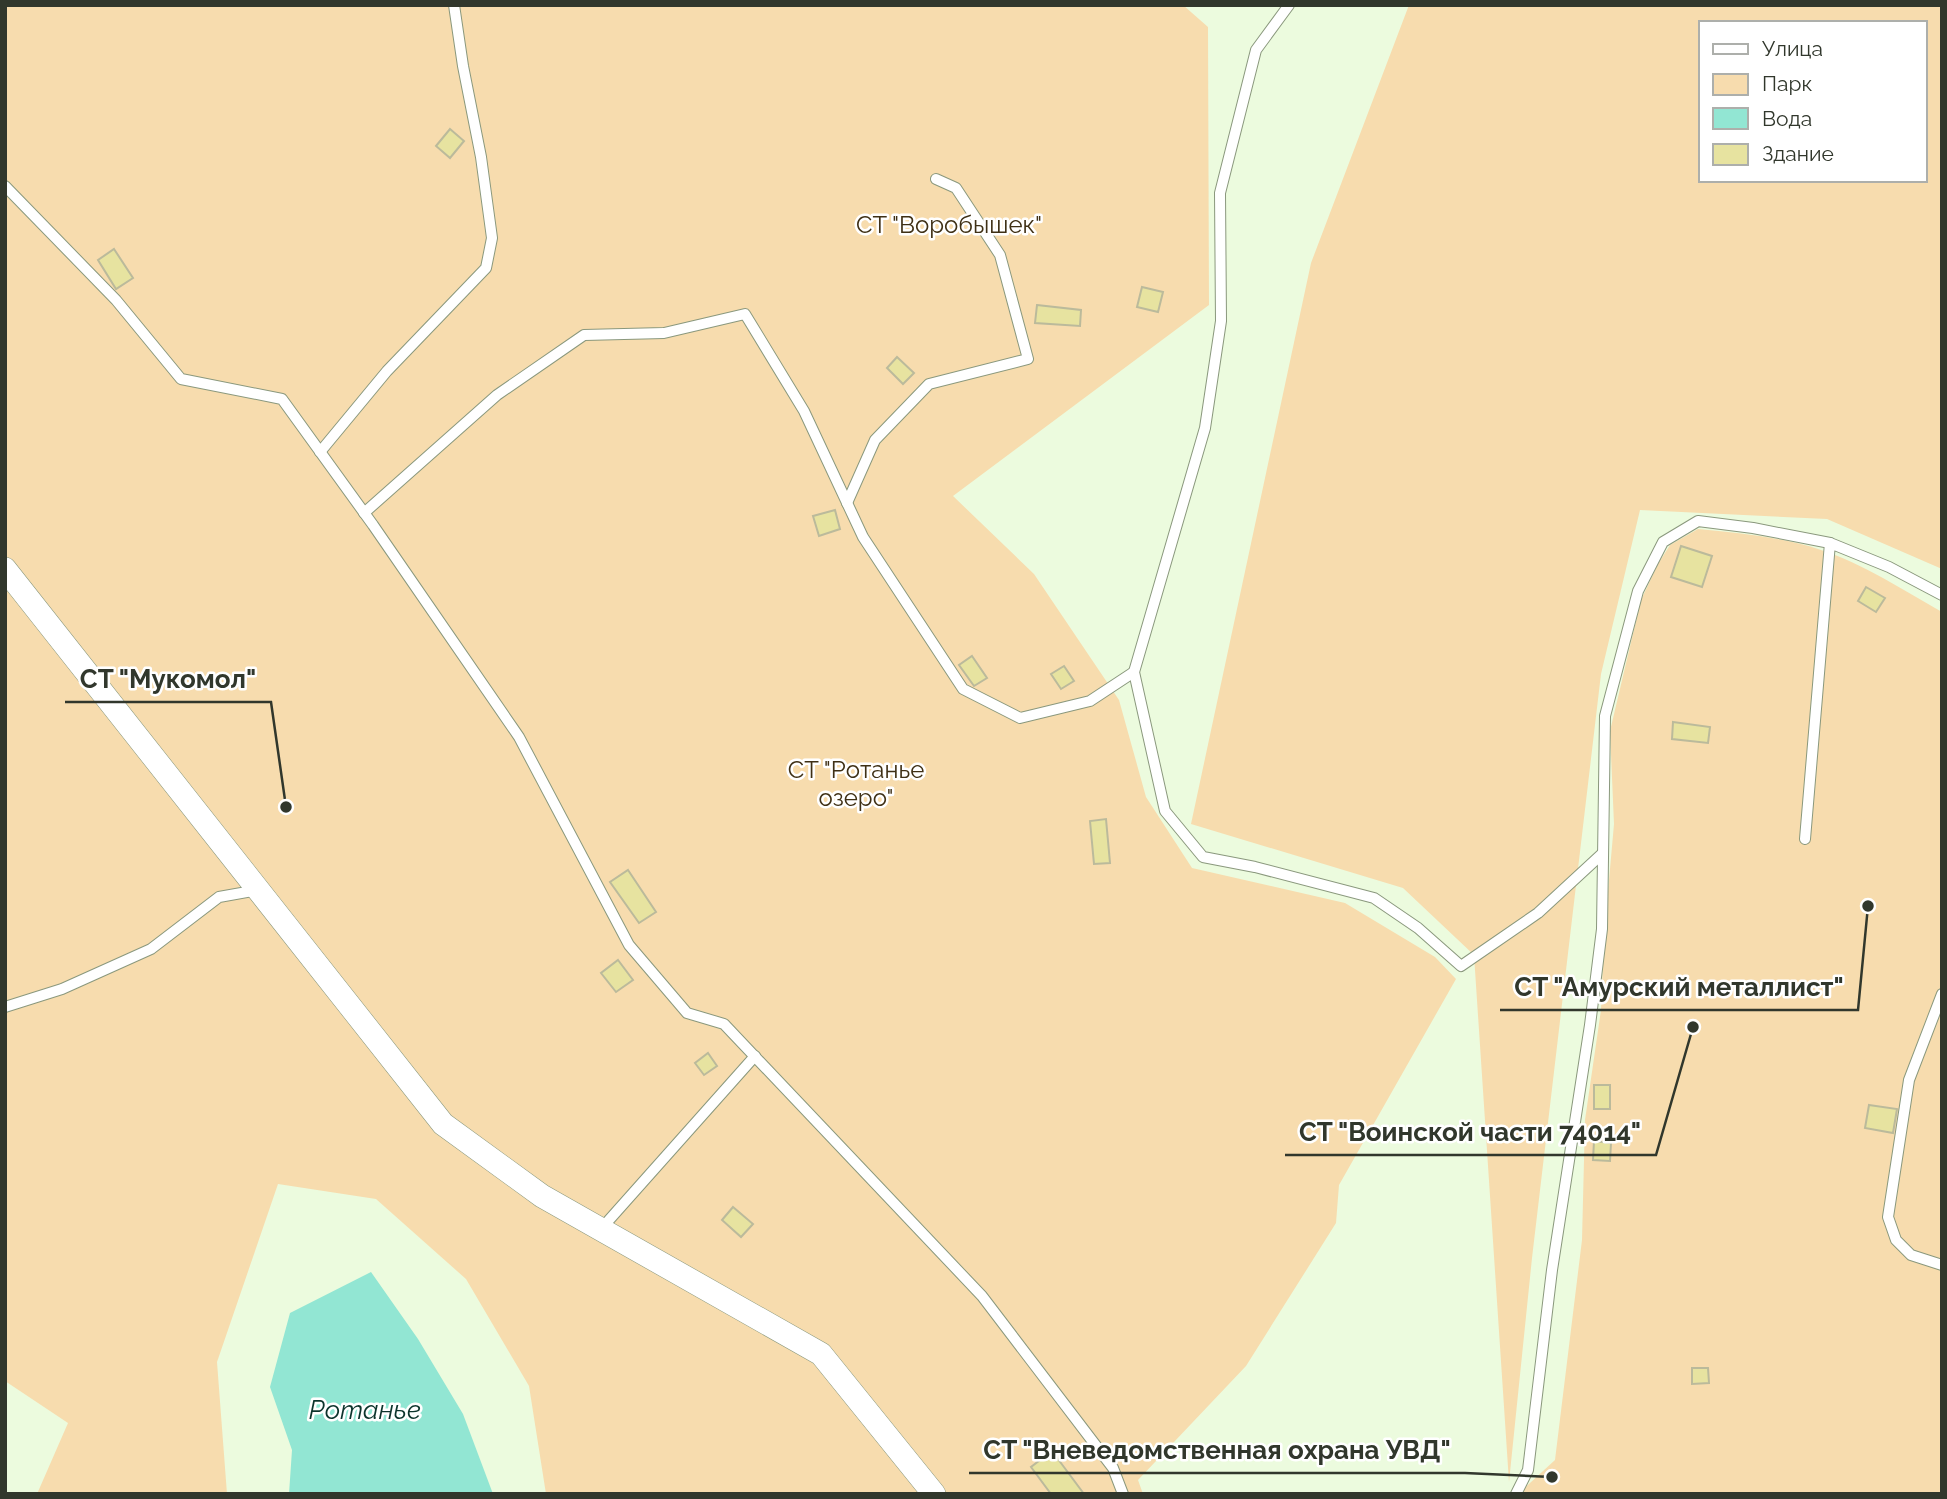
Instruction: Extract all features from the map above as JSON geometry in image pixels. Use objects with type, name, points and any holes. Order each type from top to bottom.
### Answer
[{"type":"street","points":[[5,569],[443,1124],[542,1196],[821,1354],[934,1494]]},
{"type":"lane","points":[[320,452],[387,371],[486,268],[492,238],[481,157],[454,5]]},
{"type":"lane","points":[[1289,5],[1256,50],[1220,193],[1221,321],[1205,428],[1133,672],[1165,811],[1203,857],[1255,867],[1374,898],[1418,929],[1461,965],[1538,913],[1603,853]]},
{"type":"lane","points":[[847,503],[875,440],[929,384],[1028,359],[1000,255],[956,188],[936,179]]},
{"type":"lane","points":[[5,186],[116,300],[181,379],[282,399],[519,737],[629,945],[687,1013],[724,1024],[982,1296],[1113,1468],[1123,1494]]},
{"type":"lane","points":[[364,513],[497,395],[584,335],[664,333],[745,314],[804,411],[863,537],[963,689],[1020,718],[1090,701],[1133,672]]},
{"type":"lane","points":[[1516,1494],[1528,1470],[1552,1270],[1602,929],[1605,716],[1638,592],[1663,542],[1698,520],[1754,528],[1830,544],[1889,567],[1942,595]]},
{"type":"lane","points":[[1805,839],[1830,544]]},
{"type":"lane","points":[[5,1007],[62,989],[151,949],[219,897],[258,890]]},
{"type":"lane","points":[[1942,994],[1909,1080],[1888,1217],[1896,1240],[1911,1255],[1942,1265]]},
{"type":"lane","points":[[601,1229],[755,1056]]},
{"type":"green space","points":[[5,5],[1183,5],[1208,27],[1209,305],[953,496],[1034,574],[1119,700],[1146,797],[1192,868],[1345,903],[1435,957],[1456,979],[1339,1185],[1336,1223],[1246,1366],[1138,1480],[1143,1494],[546,1494],[529,1386],[466,1279],[376,1199],[278,1184],[217,1362],[227,1494],[37,1494],[68,1423],[5,1381]]},
{"type":"green space","points":[[1409,5],[1942,5],[1942,569],[1827,519],[1640,510],[1601,674],[1532,1258],[1509,1482],[1474,955],[1403,888],[1191,824],[1311,263]]},
{"type":"green space","points":[[1698,529],[1776,539],[1821,550],[1868,570],[1942,612],[1942,1494],[1518,1494],[1555,1460],[1582,1240],[1585,1120],[1601,1010],[1604,936],[1614,824],[1610,731],[1641,600],[1670,545]]},
{"type":"water","name":"Ротанье","points":[[371,1272],[418,1339],[463,1414],[493,1494],[289,1494],[292,1450],[270,1387],[290,1313]]},
{"type":"building","points":[[450,129],[464,141],[450,158],[436,146]]},
{"type":"building","points":[[114,249],[133,278],[116,289],[98,260]]},
{"type":"building","points":[[1142,287],[1163,292],[1158,312],[1137,307]]},
{"type":"building","points":[[1037,305],[1081,310],[1080,326],[1035,323]]},
{"type":"building","points":[[897,357],[914,373],[903,384],[887,368]]},
{"type":"building","points":[[835,510],[840,529],[819,536],[813,516]]},
{"type":"building","points":[[1681,546],[1712,556],[1702,587],[1671,577]]},
{"type":"building","points":[[1866,587],[1885,598],[1876,612],[1858,601]]},
{"type":"building","points":[[972,656],[987,678],[974,686],[959,665]]},
{"type":"building","points":[[1064,666],[1074,681],[1061,689],[1051,674]]},
{"type":"building","points":[[1673,722],[1710,727],[1708,743],[1672,739]]},
{"type":"building","points":[[1106,819],[1110,863],[1094,864],[1090,821]]},
{"type":"building","points":[[628,870],[656,912],[639,923],[610,882]]},
{"type":"building","points":[[618,960],[633,980],[616,992],[601,973]]},
{"type":"building","points":[[708,1053],[717,1066],[704,1075],[695,1063]]},
{"type":"building","points":[[1594,1085],[1610,1085],[1610,1109],[1594,1109]]},
{"type":"building","points":[[1869,1105],[1897,1109],[1893,1133],[1865,1128]]},
{"type":"building","points":[[1594,1141],[1611,1143],[1610,1161],[1593,1160]]},
{"type":"building","points":[[733,1207],[753,1224],[741,1237],[722,1220]]},
{"type":"building","points":[[1692,1368],[1708,1368],[1709,1383],[1692,1384]]},
{"type":"building","points":[[1052,1451],[1084,1494],[1051,1494],[1031,1467]]},
{"type":"place","name":"СТ \"Мукомол\"","points":[[286,807]]},
{"type":"place","name":"СТ \"Амурский металлист\"","points":[[1868,906]]},
{"type":"place","name":"СТ \"Воинской части 74014\"","points":[[1693,1027]]},
{"type":"place","name":"СТ \"Вневедомственная охрана УВД\"","points":[[1552,1477]]},
{"type":"park label","name":"СТ \"Воробышек\"","points":[[949,225]]},
{"type":"park label","name":"СТ \"Ротанье озеро\"","points":[[856,784]]}]
